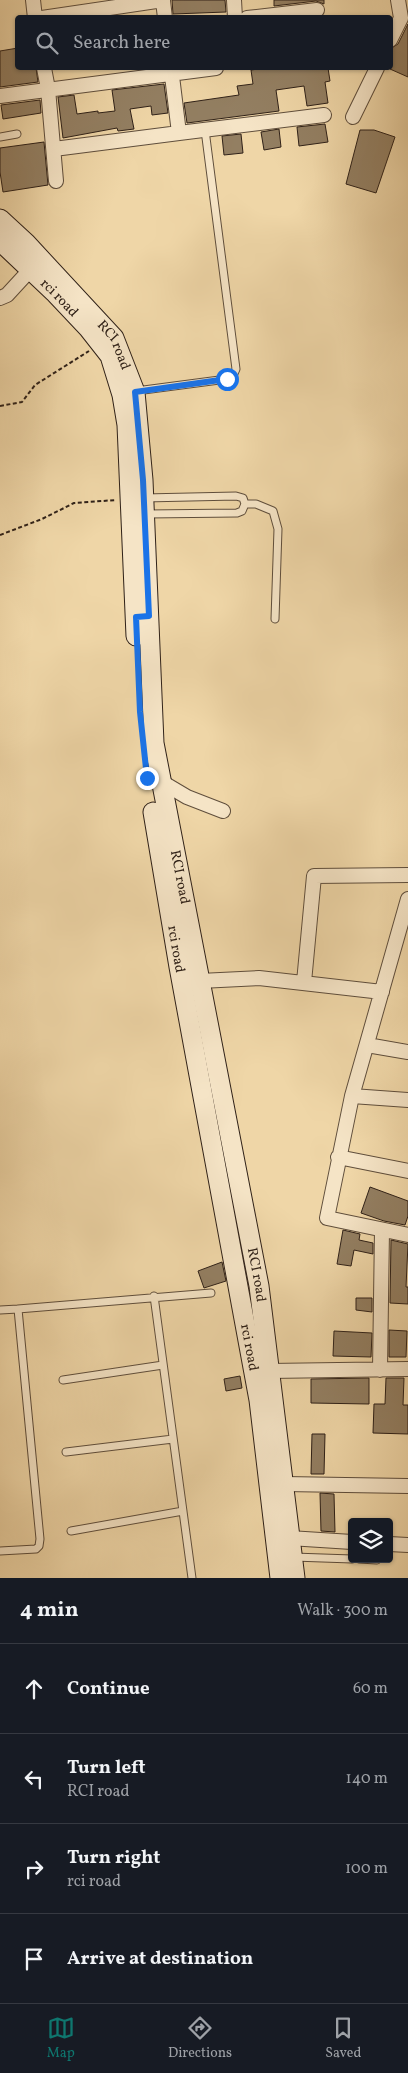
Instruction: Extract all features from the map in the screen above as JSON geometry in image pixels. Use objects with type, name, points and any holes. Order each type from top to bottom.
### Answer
[{"type":"main road","name":"RCI road","points":[[0,219],[26,243],[114,338],[135,392],[142,617],[154,743],[200,981],[201,1034],[257,1276],[295,1578]]},
{"type":"main road","name":"rci road","points":[[0,241],[81,321],[110,356],[122,395],[139,504]]},
{"type":"main road","name":"rci road","points":[[142,617],[140,712],[147,778],[201,1034],[259,1400],[280,1578]]},
{"type":"street","points":[[33,0],[35,15]]},
{"type":"street","points":[[54,15],[100,4],[163,0],[165,15]]},
{"type":"street","points":[[234,0],[234,15]]},
{"type":"street","points":[[393,34],[401,18],[398,0]]},
{"type":"street","points":[[274,15],[317,10]]},
{"type":"street","points":[[44,70],[48,89],[56,181]]},
{"type":"street","points":[[0,96],[186,70]]},
{"type":"street","points":[[353,117],[376,70]]},
{"type":"street","points":[[171,71],[179,133]]},
{"type":"street","points":[[54,149],[324,115]]},
{"type":"street","points":[[0,298],[7,295],[30,270]]},
{"type":"street","points":[[160,781],[187,797],[223,811]]},
{"type":"street","points":[[304,982],[314,876],[408,875]]},
{"type":"street","points":[[408,899],[403,935],[382,992],[352,1096],[326,1218],[408,1235]]},
{"type":"street","points":[[200,981],[259,978],[382,992]]},
{"type":"street","points":[[368,1045],[408,1052]]},
{"type":"street","points":[[352,1096],[408,1100]]},
{"type":"street","points":[[338,1157],[408,1171]]},
{"type":"street","points":[[380,1370],[382,1230]]},
{"type":"street","points":[[270,1371],[408,1369]]},
{"type":"street","points":[[284,1484],[408,1486]]},
{"type":"street","points":[[289,1538],[348,1542]]},
{"type":"street","points":[[393,1544],[408,1545]]},
{"type":"lane","points":[[135,392],[227,379],[233,376],[236,369],[205,130]]},
{"type":"lane","points":[[0,137],[17,134]]},
{"type":"lane","points":[[236,496],[243,498],[245,504],[242,511],[237,513],[139,504],[236,496]]},
{"type":"lane","points":[[245,504],[256,504],[273,511],[278,529],[275,619]]},
{"type":"lane","points":[[0,1310],[211,1292]]},
{"type":"lane","points":[[154,1296],[192,1578]]},
{"type":"lane","points":[[0,1551],[36,1549],[39,1546],[40,1539],[18,1309]]},
{"type":"lane","points":[[63,1380],[163,1366]]},
{"type":"lane","points":[[66,1452],[173,1439]]},
{"type":"lane","points":[[71,1532],[183,1511]]},
{"type":"lane","points":[[292,1557],[348,1559]]},
{"type":"path","points":[[0,406],[22,402],[35,385],[100,344]]},
{"type":"path","points":[[0,535],[42,519],[74,503],[139,504]]},
{"type":"building","points":[[172,0],[225,0],[226,12],[173,14]]},
{"type":"building","points":[[274,0],[324,0],[324,4],[316,1],[274,6]]},
{"type":"building","points":[[408,24],[408,77],[392,70],[393,47],[398,44]]},
{"type":"building","points":[[15,48],[15,70],[36,70],[38,82],[0,87],[0,51]]},
{"type":"building","points":[[251,70],[328,70],[330,81],[325,82],[328,103],[307,106],[304,86],[276,90],[279,111],[187,123],[184,103],[239,95],[237,86],[253,84]]},
{"type":"building","points":[[164,84],[168,113],[152,115],[151,106],[130,109],[134,129],[118,131],[117,128],[63,138],[58,97],[74,95],[77,114],[115,111],[112,90]]},
{"type":"building","points":[[40,100],[41,113],[3,119],[1,105]]},
{"type":"building","points":[[325,124],[328,142],[299,146],[297,127]]},
{"type":"building","points":[[279,129],[281,147],[264,150],[261,132]]},
{"type":"building","points":[[360,130],[374,130],[395,137],[376,193],[346,184]]},
{"type":"building","points":[[241,134],[243,153],[224,155],[222,136]]},
{"type":"building","points":[[44,142],[48,185],[3,192],[0,172],[0,148]]},
{"type":"building","points":[[370,1187],[408,1201],[408,1216],[405,1225],[384,1221],[361,1213]]},
{"type":"building","points":[[343,1230],[360,1234],[359,1240],[373,1243],[373,1254],[354,1250],[351,1266],[337,1264]]},
{"type":"building","points":[[391,1240],[408,1244],[406,1287],[408,1287],[408,1304],[390,1303]]},
{"type":"building","points":[[222,1262],[226,1281],[204,1288],[198,1271]]},
{"type":"building","points":[[356,1298],[372,1298],[372,1312],[356,1310]]},
{"type":"building","points":[[389,1330],[407,1331],[406,1357],[389,1357]]},
{"type":"building","points":[[334,1331],[372,1333],[371,1357],[333,1356]]},
{"type":"building","points":[[240,1376],[242,1388],[226,1391],[224,1379]]},
{"type":"building","points":[[369,1378],[369,1404],[311,1403],[311,1379]]},
{"type":"building","points":[[386,1378],[404,1378],[403,1405],[408,1405],[408,1434],[373,1433],[374,1404],[385,1404]]},
{"type":"building","points":[[312,1434],[325,1434],[324,1474],[311,1474]]},
{"type":"building","points":[[320,1493],[334,1494],[335,1532],[321,1531]]},
{"type":"route","points":[[147,778],[140,712],[136,617],[149,616],[143,480],[138,402],[135,392],[227,379]]}]
